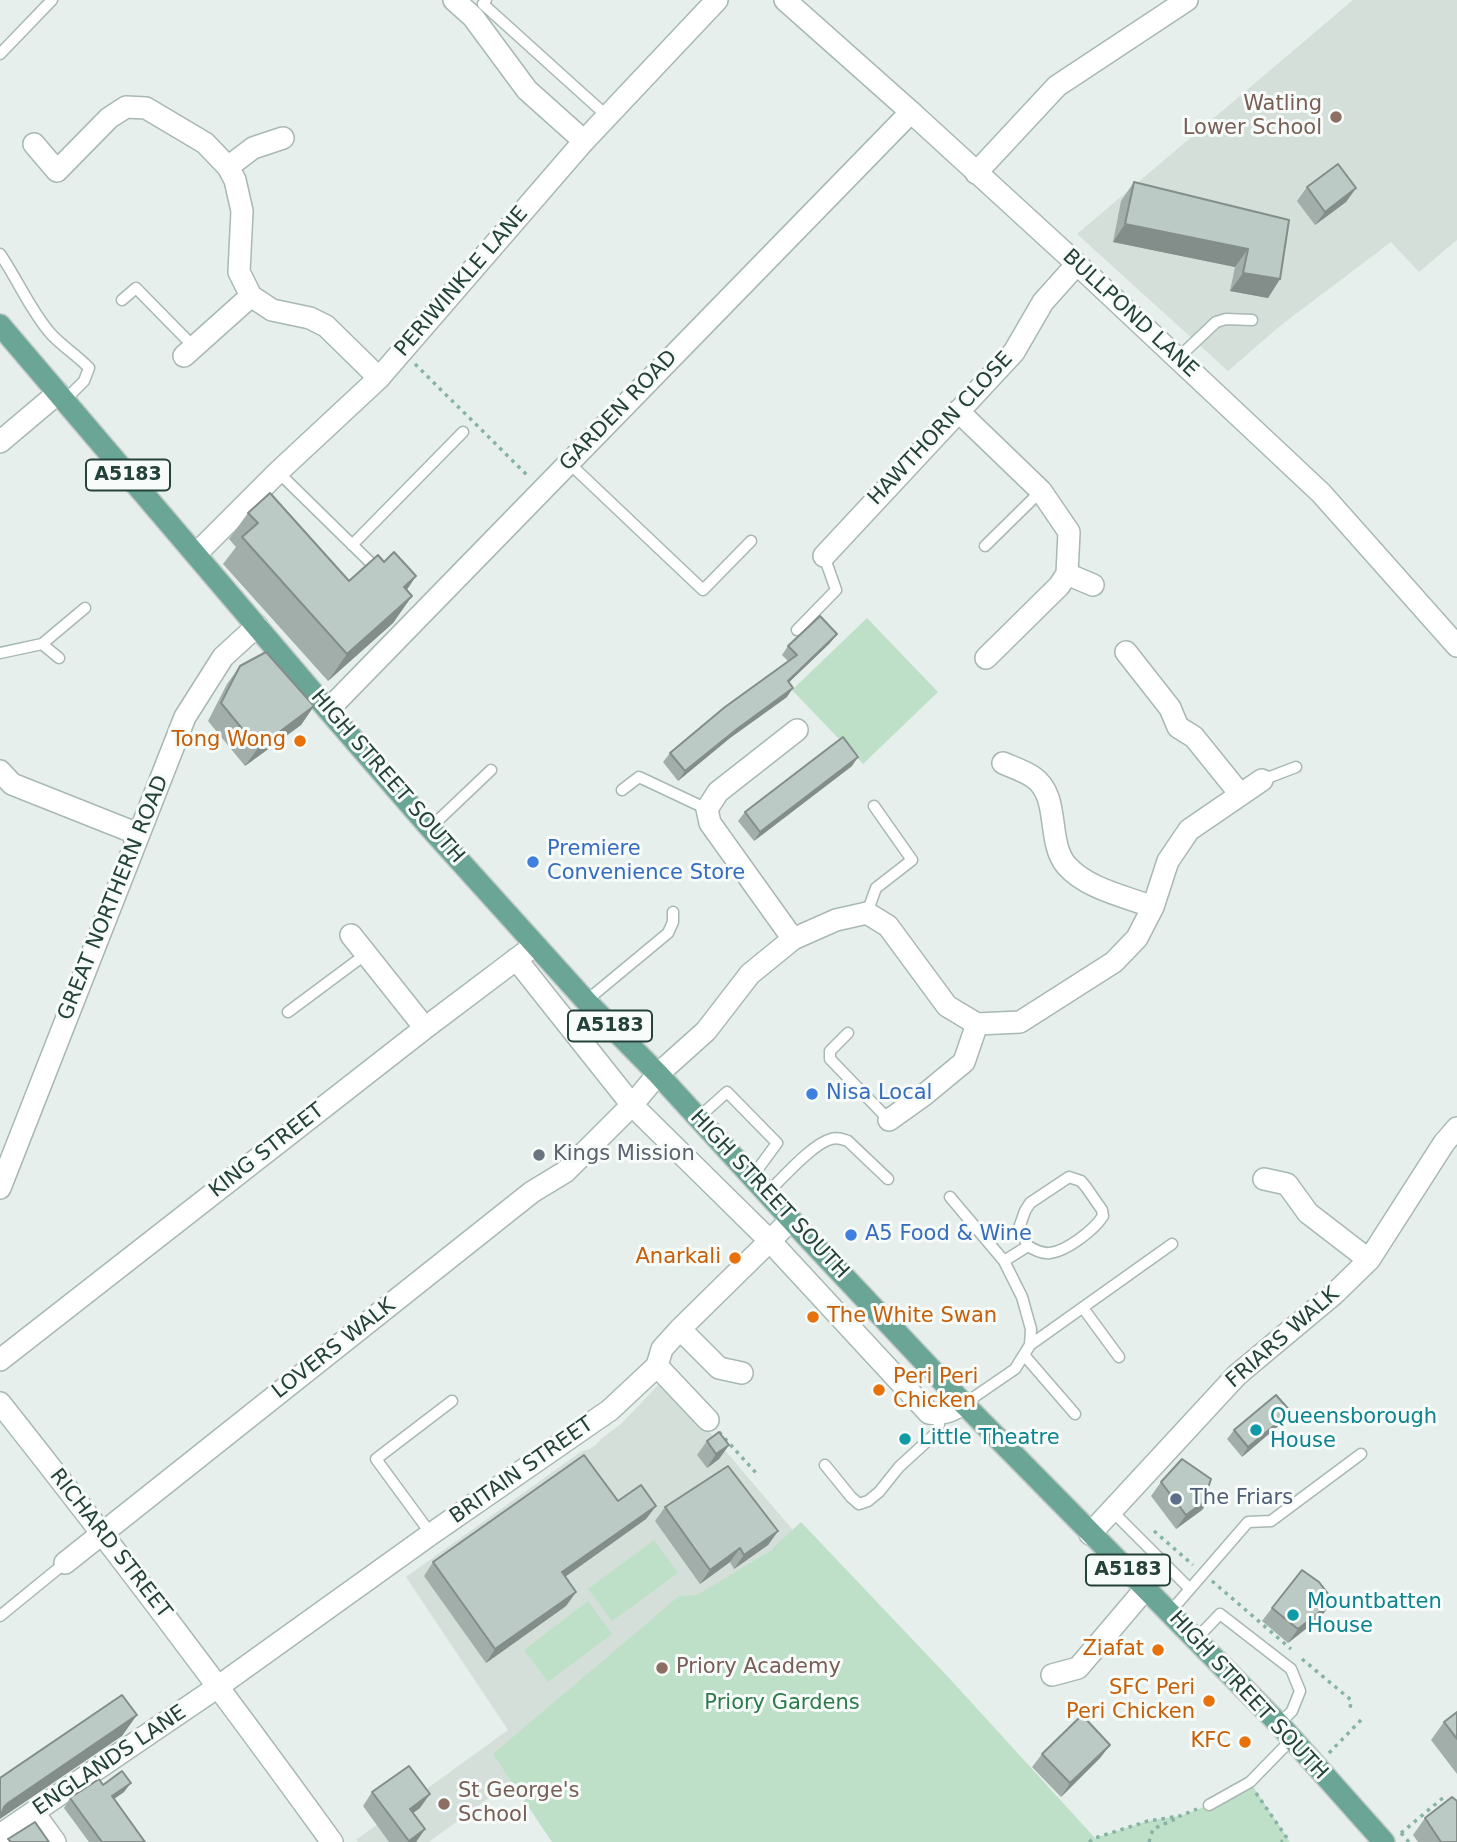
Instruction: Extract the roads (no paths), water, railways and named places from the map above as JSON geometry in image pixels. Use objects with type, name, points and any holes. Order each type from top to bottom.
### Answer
[{"type":"main road","name":"A5183","points":[[0,325],[257,626]]},
{"type":"main road","name":"HIGH STREET SOUTH","points":[[257,626],[430,828],[586,1002],[658,1074],[964,1404],[1393,1838]]},
{"type":"street","points":[[454,0],[473,17],[527,90],[584,141]]},
{"type":"street","name":"PERIWINKLE LANE","points":[[196,554],[278,471],[379,378],[584,141],[717,0]]},
{"type":"street","name":"BULLPOND LANE","points":[[785,0],[1077,264],[1321,493],[1457,646]]},
{"type":"street","points":[[976,173],[1057,86],[1187,0]]},
{"type":"street","points":[[34,144],[57,171],[109,118],[126,107],[146,108],[205,143],[228,167],[235,180],[242,211],[239,272],[251,296],[272,310],[310,318],[326,326],[379,378]]},
{"type":"street","name":"GARDEN ROAD","points":[[328,710],[418,610],[569,463],[911,112]]},
{"type":"street","points":[[228,167],[253,148],[283,138]]},
{"type":"street","name":"HAWTHORN CLOSE","points":[[824,556],[1014,352],[1043,302],[1077,264]]},
{"type":"street","points":[[189,351],[251,296]]},
{"type":"street","points":[[0,442],[61,397]]},
{"type":"street","points":[[958,411],[1041,491],[1069,532],[1067,574],[1059,586],[986,658]]},
{"type":"street","points":[[1067,574],[1093,584]]},
{"type":"street","name":"GREAT NORTHERN ROAD","points":[[0,1188],[9,1143],[185,718],[223,657],[257,626]]},
{"type":"street","points":[[1126,652],[1171,708],[1178,727],[1194,737],[1240,794]]},
{"type":"street","points":[[793,939],[710,823],[707,809],[718,792],[797,730]]},
{"type":"street","points":[[1003,763],[1034,777],[1049,798],[1054,836],[1065,864],[1087,883],[1153,907]]},
{"type":"street","points":[[0,771],[12,784],[138,834]]},
{"type":"street","points":[[867,913],[888,926],[947,1006],[977,1024],[1020,1021],[1114,962],[1137,938],[1153,907],[1168,861],[1189,831],[1262,780]]},
{"type":"street","name":"LOVERS WALK","points":[[65,1563],[521,1201],[565,1172],[632,1105],[658,1074],[706,1031],[750,974],[793,939],[836,920],[867,913]]},
{"type":"street","points":[[351,936],[425,1028]]},
{"type":"street","name":"KING STREET","points":[[0,1360],[535,945]]},
{"type":"street","points":[[516,960],[632,1105],[769,1240],[929,1413],[950,1412],[964,1404]]},
{"type":"street","points":[[889,1119],[924,1096],[964,1062],[977,1024]]},
{"type":"street","name":"FRIARS WALK","points":[[1090,1534],[1237,1375],[1334,1294],[1369,1260],[1444,1143],[1457,1128]]},
{"type":"street","points":[[1264,1179],[1287,1184],[1308,1213],[1369,1260]]},
{"type":"street","name":"BRITAIN STREET","points":[[219,1686],[610,1410],[657,1366],[662,1349],[680,1329],[791,1220]]},
{"type":"street","points":[[680,1329],[719,1368],[742,1373]]},
{"type":"street","points":[[657,1366],[708,1420]]},
{"type":"street","name":"RICHARD STREET","points":[[0,1403],[103,1532],[332,1842]]},
{"type":"street","points":[[1052,1675],[1078,1668],[1146,1588]]},
{"type":"street","name":"ENGLANDS LANE","points":[[0,1835],[219,1686]]},
{"type":"street","points":[[34,1813],[55,1842]]},
{"type":"lane","points":[[0,54],[52,0]]},
{"type":"lane","points":[[486,0],[483,4],[607,116]]},
{"type":"lane","points":[[0,254],[26,300],[52,335],[89,368],[84,381],[61,397]]},
{"type":"lane","points":[[122,300],[136,288],[189,351]]},
{"type":"lane","points":[[1178,358],[1216,322],[1226,319],[1252,320]]},
{"type":"lane","points":[[352,545],[463,432]]},
{"type":"lane","points":[[569,463],[703,590],[751,541]]},
{"type":"lane","points":[[278,471],[388,580]]},
{"type":"lane","points":[[985,546],[1041,491]]},
{"type":"lane","points":[[797,630],[836,590],[824,556]]},
{"type":"lane","points":[[0,653],[42,644],[85,608]]},
{"type":"lane","points":[[42,644],[59,658]]},
{"type":"lane","points":[[1262,780],[1296,767]]},
{"type":"lane","points":[[430,828],[491,770]]},
{"type":"lane","points":[[622,790],[639,777],[707,809]]},
{"type":"lane","points":[[867,913],[876,888],[912,860],[874,806]]},
{"type":"lane","points":[[586,1002],[668,933],[673,922],[673,912]]},
{"type":"lane","points":[[288,1012],[366,954]]},
{"type":"lane","points":[[848,1033],[830,1051],[830,1059],[889,1119]]},
{"type":"lane","points":[[698,1118],[727,1092],[777,1143],[752,1177]]},
{"type":"lane","points":[[767,1193],[805,1156],[831,1139],[848,1141],[888,1179]]},
{"type":"lane","points":[[1069,1177],[1081,1181],[1102,1210],[1103,1216],[1097,1226],[1065,1248],[1050,1253],[1039,1252],[1028,1246],[1019,1228],[1024,1211],[1030,1203],[1069,1177]]},
{"type":"lane","points":[[950,1197],[1004,1261],[1022,1297],[1031,1329],[1027,1350],[1075,1414]]},
{"type":"lane","points":[[964,1404],[1015,1369],[1027,1350],[1172,1244]]},
{"type":"lane","points":[[1004,1261],[1028,1246]]},
{"type":"lane","points":[[1083,1308],[1119,1357]]},
{"type":"lane","points":[[431,1534],[376,1459],[452,1401]]},
{"type":"lane","points":[[825,1465],[850,1497],[859,1504],[863,1503],[879,1492],[899,1467],[935,1434],[939,1425],[937,1414]]},
{"type":"lane","points":[[1170,1612],[1248,1522],[1271,1521],[1361,1454]]},
{"type":"lane","points":[[1111,1510],[1190,1589]]},
{"type":"lane","name":"LOVERS WALK","points":[[0,1616],[65,1563]]},
{"type":"lane","points":[[1196,1639],[1220,1614],[1290,1669],[1300,1691],[1286,1732],[1250,1782],[1209,1805]]},
{"type":"place","name":"Watling Lower School","points":[[1336,117]]},
{"type":"place","name":"Tong Wong","points":[[300,741]]},
{"type":"place","name":"Premiere Convenience Store","points":[[533,862]]},
{"type":"place","name":"Nisa Local","points":[[812,1094]]},
{"type":"place","name":"Kings Mission","points":[[539,1155]]},
{"type":"place","name":"A5 Food & Wine","points":[[851,1235]]},
{"type":"place","name":"Anarkali","points":[[735,1258]]},
{"type":"place","name":"The White Swan","points":[[813,1317]]},
{"type":"place","name":"Peri Peri Chicken","points":[[879,1390]]},
{"type":"place","name":"Queensborough House","points":[[1256,1430]]},
{"type":"place","name":"Little Theatre","points":[[905,1439]]},
{"type":"place","name":"The Friars","points":[[1176,1499]]},
{"type":"place","name":"Mountbatten House","points":[[1293,1615]]},
{"type":"place","name":"Ziafat","points":[[1158,1650]]},
{"type":"place","name":"Priory Academy","points":[[662,1668]]},
{"type":"place","name":"SFC Peri Peri Chicken","points":[[1209,1701]]},
{"type":"place","name":"KFC","points":[[1245,1742]]},
{"type":"place","name":"St George's School","points":[[444,1804]]},
{"type":"park label","name":"Priory Gardens","points":[[782,1704]]}]
